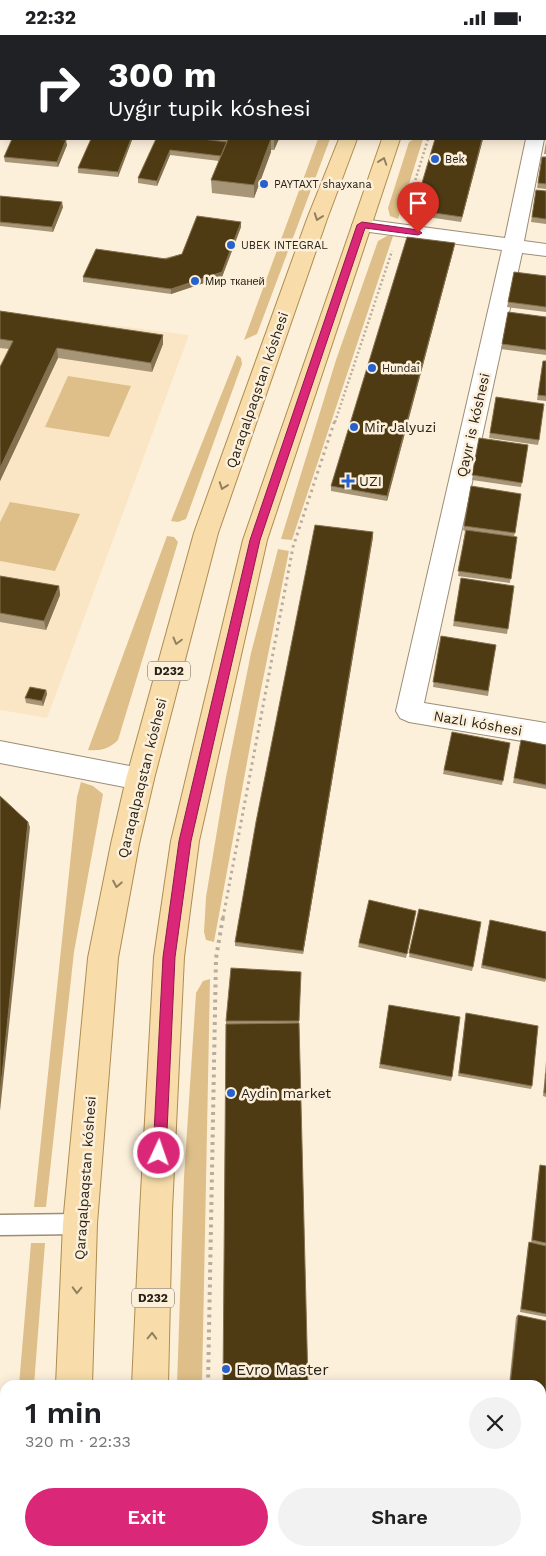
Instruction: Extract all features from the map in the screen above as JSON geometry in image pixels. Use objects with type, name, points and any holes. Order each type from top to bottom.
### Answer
[{"type":"main road","name":"Qaraqalpaqstan kóshesi","points":[[74,1380],[80,1224],[103,958],[140,779],[206,533],[317,219],[348,140]]},
{"type":"main road","name":"D232","points":[[150,1380],[156,1211],[169,957],[185,841],[255,540],[391,140]]},
{"type":"street","name":"Qayır is kóshesi","points":[[409,711],[535,140]]},
{"type":"street","points":[[362,225],[546,250]]},
{"type":"street","name":"Nazlı kóshesi","points":[[409,711],[546,734]]},
{"type":"street","points":[[0,752],[140,779]]},
{"type":"lane","points":[[0,1225],[80,1224]]},
{"type":"path","points":[[208,1380],[216,958],[239,826],[293,547],[428,140]]},
{"type":"shaded area","points":[[318,140],[330,140],[257,334],[244,340]]},
{"type":"shaded area","points":[[423,140],[398,219],[390,216],[388,208],[409,142]]},
{"type":"shaded area","points":[[387,236],[393,236],[292,540],[281,539],[336,360],[378,241]]},
{"type":"shaded area","points":[[0,311],[189,335],[47,718],[0,710]]},
{"type":"shaded area","points":[[237,355],[241,358],[242,364],[186,519],[178,522],[171,521]]},
{"type":"shaded area","points":[[68,376],[131,386],[109,437],[45,427]]},
{"type":"shaded area","points":[[10,502],[80,514],[55,571],[0,561],[0,522]]},
{"type":"shaded area","points":[[167,536],[174,537],[178,542],[118,740],[104,749],[88,750]]},
{"type":"shaded area","points":[[278,549],[289,551],[255,719],[214,942],[206,940],[204,932],[206,897],[226,777],[251,653]]},
{"type":"shaded area","points":[[81,782],[93,786],[103,794],[74,952],[46,1207],[34,1207],[77,797]]},
{"type":"shaded area","points":[[210,979],[202,1380],[177,1380],[184,1177],[196,993],[203,981]]},
{"type":"shaded area","points":[[31,1243],[45,1243],[34,1380],[19,1380]]},
{"type":"building","points":[[12,140],[66,140],[57,162],[4,157]]},
{"type":"building","points":[[91,140],[131,140],[118,172],[78,168]]},
{"type":"building","points":[[156,140],[210,140],[227,142],[221,156],[170,150],[157,181],[138,178]]},
{"type":"building","points":[[228,140],[271,140],[254,185],[211,180]]},
{"type":"building","points":[[435,140],[482,140],[462,217],[414,210]]},
{"type":"building","points":[[542,157],[546,157],[546,184],[538,183]]},
{"type":"building","points":[[536,190],[546,191],[546,219],[532,217]]},
{"type":"building","points":[[0,196],[62,202],[52,227],[0,222]]},
{"type":"building","points":[[197,216],[241,222],[222,272],[171,289],[83,277],[96,249],[166,259],[182,254]]},
{"type":"building","points":[[407,237],[455,243],[387,496],[331,486]]},
{"type":"building","points":[[514,272],[546,276],[546,307],[508,302]]},
{"type":"building","points":[[0,311],[163,335],[151,363],[57,348],[0,468],[0,367],[13,341],[0,339]]},
{"type":"building","points":[[508,312],[546,317],[546,350],[502,344]]},
{"type":"building","points":[[543,361],[546,361],[546,396],[538,395]]},
{"type":"building","points":[[496,397],[544,404],[539,440],[490,433]]},
{"type":"building","points":[[479,438],[528,445],[522,483],[472,475]]},
{"type":"building","points":[[471,486],[521,494],[515,533],[464,526]]},
{"type":"building","points":[[315,525],[373,532],[303,951],[235,942],[256,822]]},
{"type":"building","points":[[466,530],[517,537],[511,579],[458,571]]},
{"type":"building","points":[[0,576],[59,586],[44,621],[0,613]]},
{"type":"building","points":[[461,578],[514,586],[508,629],[454,621]]},
{"type":"building","points":[[441,636],[496,645],[488,691],[433,682]]},
{"type":"building","points":[[30,687],[46,690],[42,701],[25,698]]},
{"type":"building","points":[[452,732],[510,743],[503,781],[444,770]]},
{"type":"building","points":[[521,740],[546,745],[546,785],[514,778]]},
{"type":"building","points":[[0,796],[28,822],[0,1095]]},
{"type":"building","points":[[369,900],[416,911],[407,954],[359,943]]},
{"type":"building","points":[[419,909],[481,922],[473,967],[409,953]]},
{"type":"building","points":[[490,920],[546,932],[546,979],[482,965]]},
{"type":"building","points":[[231,968],[301,972],[299,1021],[226,1021]]},
{"type":"building","points":[[389,1005],[460,1017],[452,1077],[380,1064]]},
{"type":"building","points":[[466,1013],[538,1026],[532,1086],[459,1073]]},
{"type":"building","points":[[299,1023],[308,1380],[223,1380],[226,1024]]},
{"type":"building","points":[[546,1073],[546,1093],[544,1093]]},
{"type":"building","points":[[540,1165],[546,1166],[546,1243],[532,1240]]},
{"type":"building","points":[[529,1242],[546,1246],[546,1314],[521,1309]]},
{"type":"building","points":[[518,1315],[546,1321],[546,1380],[511,1380]]},
{"type":"place","name":"Bek","points":[[435,159]]},
{"type":"place","name":"PAYTAXT shayxana","points":[[264,184]]},
{"type":"place","name":"UBEK INTEGRAL","points":[[231,245]]},
{"type":"place","name":"Мир тканей","points":[[195,281]]},
{"type":"place","name":"Hundai","points":[[372,368]]},
{"type":"place","name":"Mir Jalyuzi","points":[[354,427]]},
{"type":"place","name":"UZI","points":[[348,481]]},
{"type":"place","name":"Aydin market","points":[[231,1093]]},
{"type":"place","name":"Evro Master","points":[[226,1369]]},
{"type":"route","points":[[159,1153],[169,957],[185,841],[255,540],[362,225],[418,233]]}]
